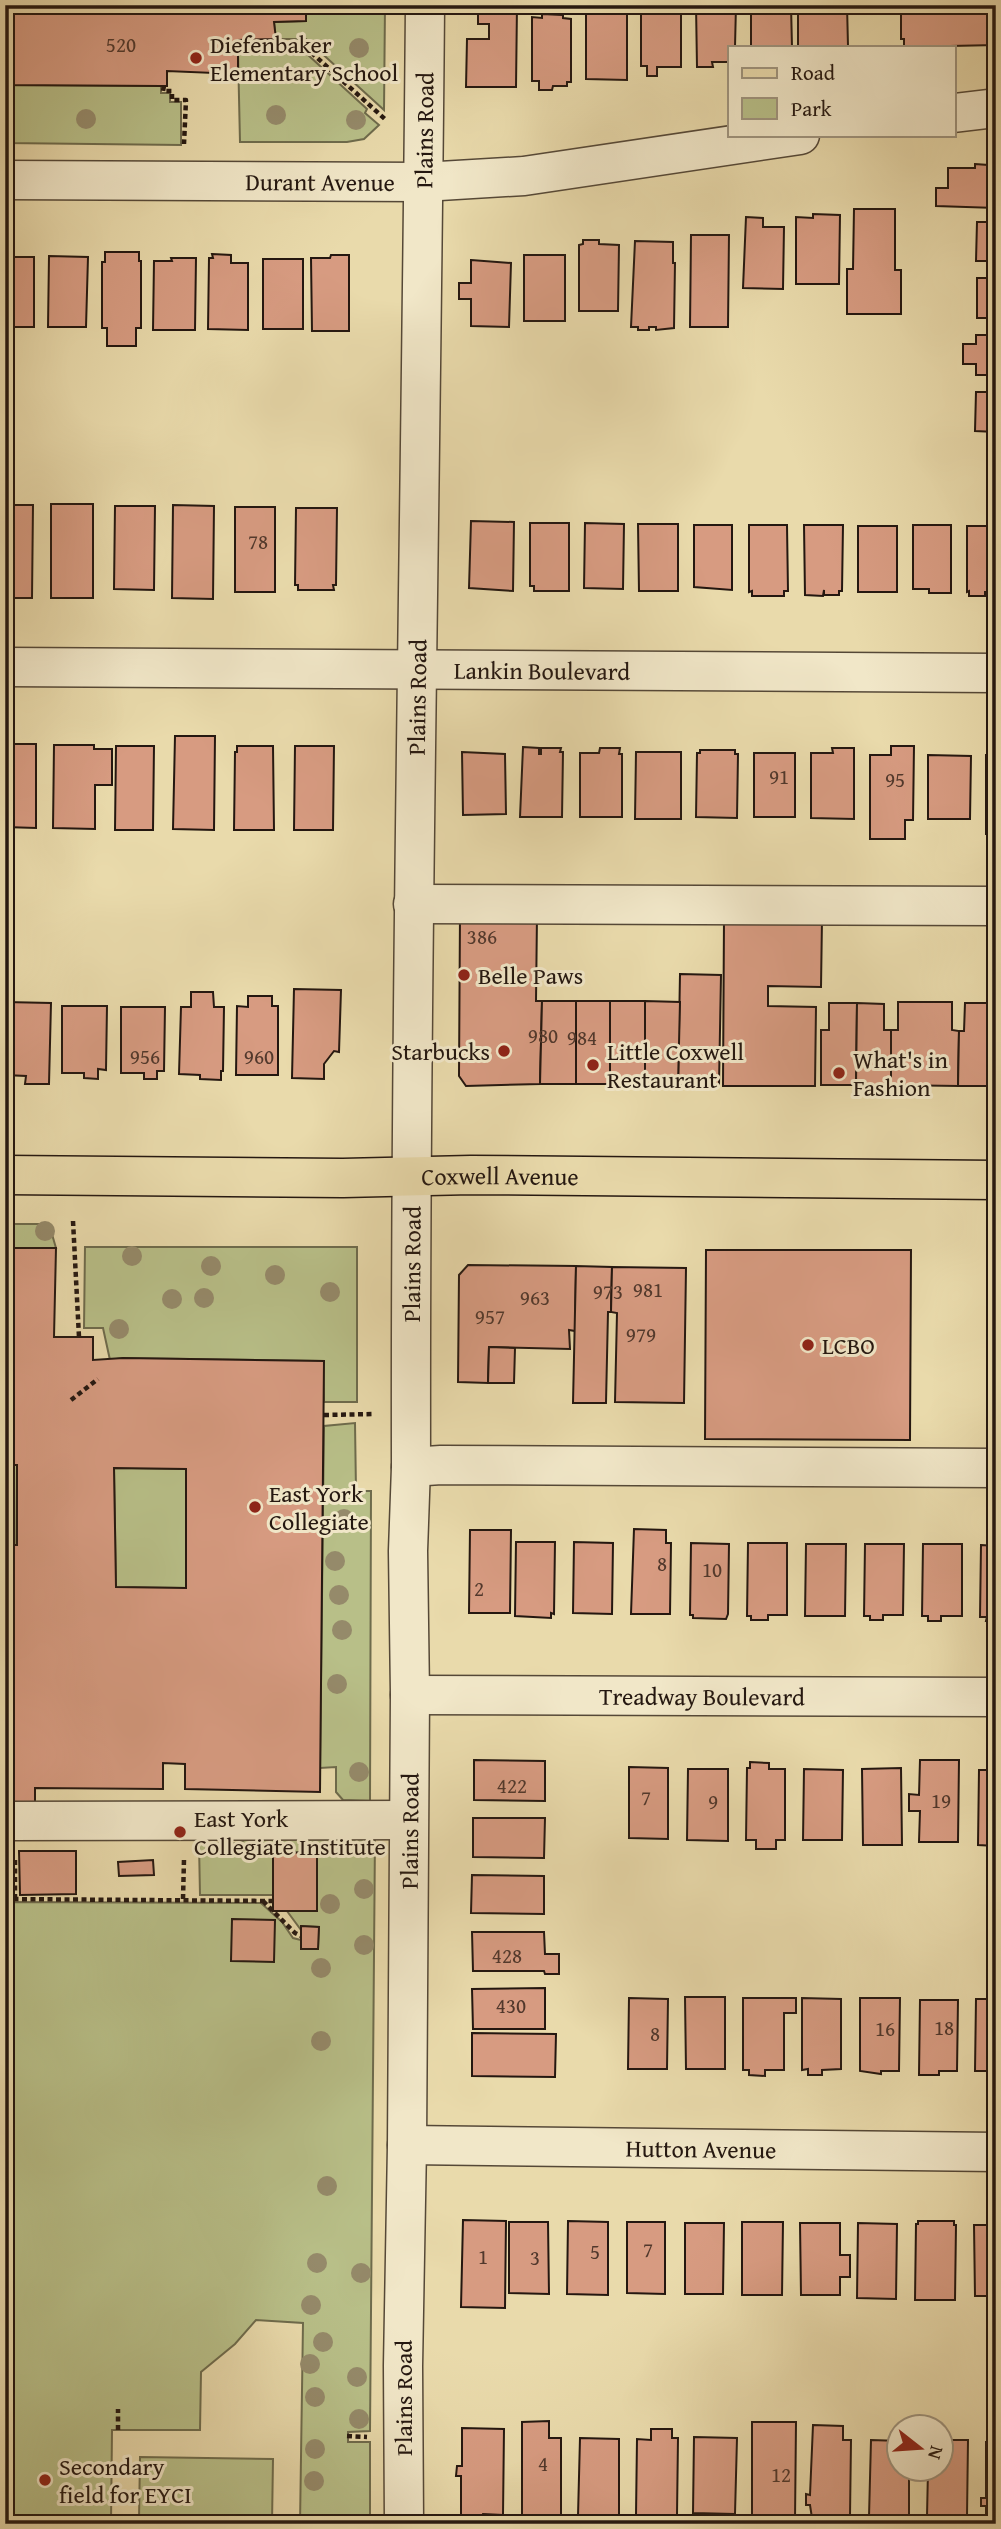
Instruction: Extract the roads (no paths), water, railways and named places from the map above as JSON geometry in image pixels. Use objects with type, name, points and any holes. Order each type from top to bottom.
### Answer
[{"type":"main road","name":"Coxwell Avenue","points":[[5,1175],[996,1180]]},
{"type":"street","name":"Plains Road","points":[[404,2524],[413,904],[425,5]]},
{"type":"street","points":[[956,113],[996,107]]},
{"type":"street","name":"Durant Avenue","points":[[5,180],[424,182],[524,176],[793,136]]},
{"type":"street","name":"Lankin Boulevard","points":[[5,667],[996,673]]},
{"type":"street","points":[[413,904],[996,906]]},
{"type":"street","points":[[411,1467],[996,1468]]},
{"type":"street","name":"Treadway Boulevard","points":[[410,1695],[996,1697]]},
{"type":"street","points":[[10,1836],[408,1820]]},
{"type":"street","name":"Hutton Avenue","points":[[407,2145],[996,2152]]},
{"type":"place","name":"Diefenbaker Elementary School","points":[[196,58]]},
{"type":"place","name":"Belle Paws","points":[[464,975]]},
{"type":"place","name":"Starbucks","points":[[504,1051]]},
{"type":"place","name":"Little Coxwell Restaurant","points":[[593,1065]]},
{"type":"place","name":"What's in Fashion","points":[[839,1073]]},
{"type":"place","name":"LCBO","points":[[808,1345]]},
{"type":"place","name":"East York Collegiate","points":[[255,1507]]},
{"type":"place","name":"East York Collegiate Institute","points":[[180,1832]]},
{"type":"place","name":"Secondary field for EYCI","points":[[45,2480]]}]
